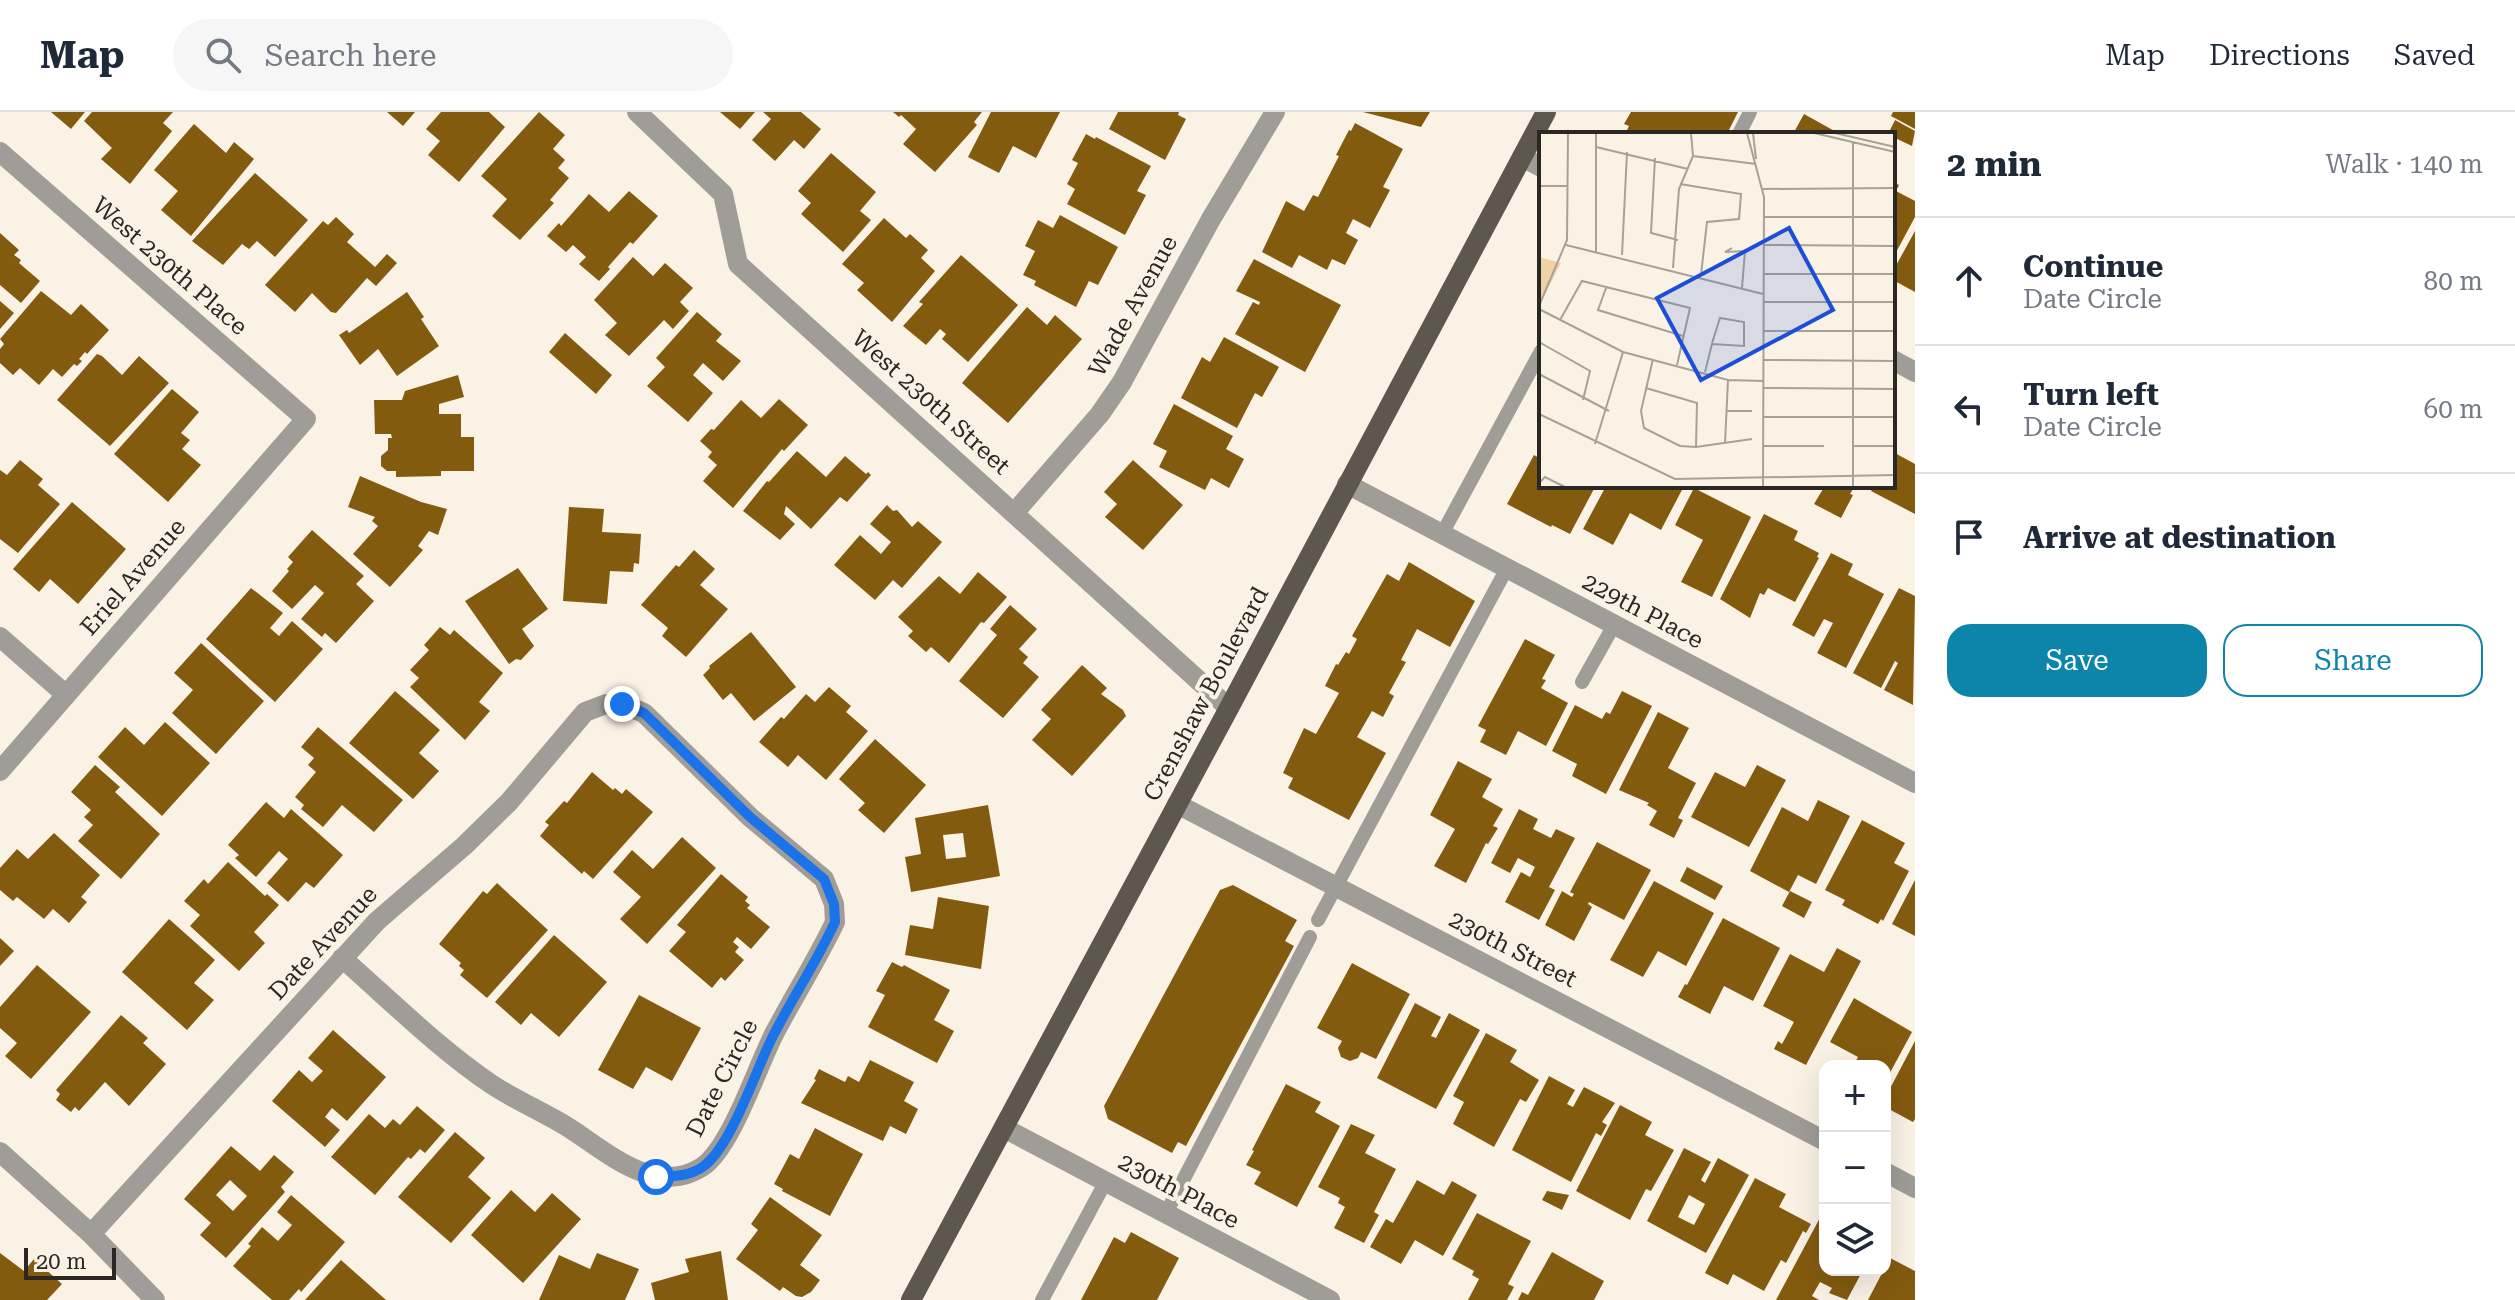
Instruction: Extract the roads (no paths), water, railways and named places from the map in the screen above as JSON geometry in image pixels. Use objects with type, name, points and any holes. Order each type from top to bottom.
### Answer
[{"type":"main road","name":"Crenshaw Boulevard","points":[[911,1300],[1546,112]]},
{"type":"street","name":"West 230th Street","points":[[637,112],[723,194],[738,264],[1229,708]]},
{"type":"street","name":"Wade Avenue","points":[[1015,512],[1100,414],[1122,382],[1211,219],[1275,112]]},
{"type":"street","name":"West 230th Place","points":[[0,152],[306,419]]},
{"type":"street","points":[[1522,157],[1539,166]]},
{"type":"street","points":[[1895,361],[1915,372]]},
{"type":"street","name":"Eriel Avenue","points":[[0,771],[306,419]]},
{"type":"street","name":"229th Place","points":[[1347,484],[1915,783]]},
{"type":"street","points":[[0,637],[65,694]]},
{"type":"street","name":"Date Avenue","points":[[91,1234],[377,921],[464,846],[509,802],[585,712],[606,704]]},
{"type":"street","name":"Date Circle","points":[[342,958],[491,1084],[633,1169],[656,1177],[683,1176],[704,1166],[732,1125],[773,1037],[823,947],[835,922],[834,904],[824,879],[750,817],[644,713],[622,704],[606,704]]},
{"type":"street","name":"230th Street","points":[[1177,804],[1819,1138]]},
{"type":"street","name":"230th Place","points":[[1004,1128],[1330,1300]]},
{"type":"street","points":[[0,1152],[91,1234],[155,1300]]},
{"type":"street","points":[[1891,1175],[1915,1188]]},
{"type":"lane","points":[[1740,132],[1750,112]]},
{"type":"lane","points":[[1442,534],[1539,355]]},
{"type":"lane","points":[[1318,920],[1507,568]]},
{"type":"lane","points":[[1582,682],[1614,625]]},
{"type":"lane","points":[[1166,1213],[1310,937]]},
{"type":"lane","points":[[1042,1300],[1106,1181]]}]
